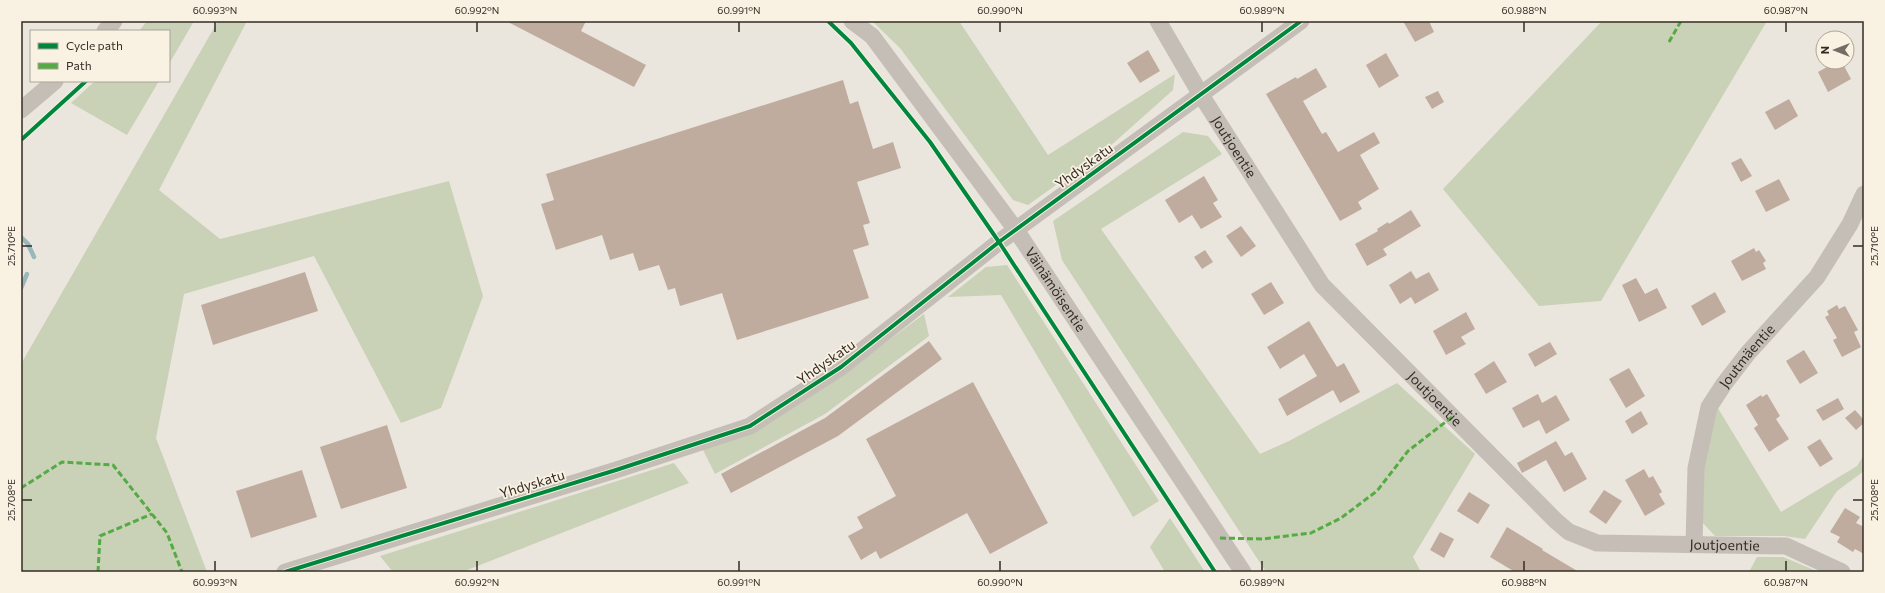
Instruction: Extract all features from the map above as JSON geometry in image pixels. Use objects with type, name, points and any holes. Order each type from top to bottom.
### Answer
[{"type":"street","points":[[106,30],[114,21]]},
{"type":"street","name":"Väinämöisentie","points":[[852,21],[872,36],[1016,230],[1243,572]]},
{"type":"street","name":"Joutjoentie","points":[[1158,21],[1201,95],[1322,285],[1556,521],[1569,532],[1597,543],[1786,546],[1842,572]]},
{"type":"street","name":"Yhdyskatu","points":[[286,572],[616,470],[750,426],[841,367],[1016,230],[1301,21]]},
{"type":"street","points":[[21,110],[54,82]]},
{"type":"street","name":"Joutmäentie","points":[[1694,544],[1696,468],[1709,407],[1724,384],[1748,353],[1816,277],[1850,224],[1864,194]]},
{"type":"green space","points":[[147,21],[194,21],[170,62],[170,30],[140,30]]},
{"type":"green space","points":[[218,21],[247,21],[159,190],[220,239],[449,181],[483,296],[441,408],[401,423],[314,256],[184,294],[156,438],[207,572],[21,572],[21,364]]},
{"type":"green space","points":[[872,21],[959,21],[1048,155],[1175,74],[1173,90],[1108,148],[1028,205],[1013,200],[900,48]]},
{"type":"green space","points":[[1602,21],[1767,21],[1601,301],[1539,306],[1443,189]]},
{"type":"green space","points":[[94,82],[158,82],[127,135],[71,103]]},
{"type":"green space","points":[[1183,132],[1208,136],[1222,154],[1101,229],[1260,454],[1289,441],[1397,383],[1475,454],[1413,557],[1421,572],[1266,572],[1062,260],[1053,221]]},
{"type":"green space","points":[[1007,265],[1159,501],[1133,517],[1001,295],[948,297],[986,267]]},
{"type":"green space","points":[[924,314],[929,336],[825,414],[715,474],[703,450],[846,372]]},
{"type":"green space","points":[[1716,405],[1781,512],[1857,466],[1864,455],[1864,471],[1837,491],[1805,539],[1784,536],[1715,536],[1702,522],[1702,468]]},
{"type":"green space","points":[[674,463],[689,483],[462,572],[393,572],[380,556]]},
{"type":"green space","points":[[1170,518],[1205,572],[1165,572],[1150,547]]},
{"type":"green space","points":[[1757,557],[1783,557],[1819,572],[1749,572]]},
{"type":"building","points":[[506,21],[586,21],[581,31],[646,65],[634,87]]},
{"type":"building","points":[[1403,21],[1429,21],[1434,32],[1415,42]]},
{"type":"building","points":[[1148,50],[1160,71],[1140,83],[1127,63]]},
{"type":"building","points":[[1386,53],[1399,76],[1379,88],[1366,65]]},
{"type":"building","points":[[1316,68],[1327,87],[1303,101],[1322,134],[1326,132],[1338,152],[1374,132],[1380,143],[1360,155],[1379,189],[1358,202],[1362,209],[1340,221],[1266,94],[1296,77],[1297,79]]},
{"type":"building","points":[[1822,70],[1846,70],[1851,79],[1828,92],[1818,72]]},
{"type":"building","points":[[843,80],[850,104],[858,101],[873,149],[893,142],[901,168],[857,182],[870,223],[863,225],[869,245],[853,250],[869,298],[737,340],[722,293],[680,306],[675,288],[668,290],[659,265],[639,271],[633,253],[610,260],[602,235],[556,250],[541,204],[554,200],[546,174]]},
{"type":"building","points":[[1438,91],[1444,102],[1432,109],[1425,97]]},
{"type":"building","points":[[1789,99],[1798,116],[1775,130],[1765,112]]},
{"type":"building","points":[[1741,158],[1752,176],[1741,182],[1731,163]]},
{"type":"building","points":[[1204,176],[1218,200],[1213,203],[1222,217],[1201,229],[1192,215],[1179,223],[1165,200]]},
{"type":"building","points":[[1779,179],[1790,200],[1766,212],[1755,191]]},
{"type":"building","points":[[1411,210],[1421,226],[1383,249],[1387,255],[1367,266],[1355,244],[1378,231],[1377,229],[1388,222],[1389,224]]},
{"type":"building","points":[[1241,226],[1256,246],[1241,257],[1226,236]]},
{"type":"building","points":[[1754,248],[1756,252],[1759,250],[1766,261],[1763,263],[1766,269],[1742,281],[1731,261]]},
{"type":"building","points":[[1205,250],[1213,262],[1202,269],[1194,257]]},
{"type":"building","points":[[1411,271],[1416,279],[1429,272],[1439,290],[1415,304],[1411,297],[1400,304],[1389,285]]},
{"type":"building","points":[[305,272],[318,311],[213,345],[201,305]]},
{"type":"building","points":[[1636,278],[1645,294],[1657,288],[1667,308],[1639,322],[1622,285]]},
{"type":"building","points":[[1271,282],[1284,303],[1264,315],[1251,294]]},
{"type":"building","points":[[1715,292],[1726,312],[1702,326],[1691,306]]},
{"type":"building","points":[[1837,305],[1839,309],[1845,306],[1858,330],[1854,332],[1861,347],[1842,357],[1833,340],[1837,338],[1825,317],[1829,315],[1827,311]]},
{"type":"building","points":[[1466,312],[1475,329],[1461,337],[1466,344],[1446,355],[1433,331]]},
{"type":"building","points":[[1309,321],[1337,367],[1344,363],[1360,392],[1340,403],[1333,390],[1287,416],[1278,399],[1317,376],[1304,354],[1280,369],[1267,347]]},
{"type":"building","points":[[929,341],[942,359],[838,436],[731,493],[721,474],[825,418]]},
{"type":"building","points":[[1550,342],[1557,354],[1535,367],[1528,354]]},
{"type":"building","points":[[1804,350],[1818,373],[1800,384],[1786,361]]},
{"type":"building","points":[[1494,361],[1507,382],[1486,394],[1474,374]]},
{"type":"building","points":[[1629,368],[1645,396],[1626,408],[1609,379]]},
{"type":"building","points":[[973,382],[1048,523],[990,554],[967,513],[880,559],[876,551],[861,560],[848,536],[863,528],[857,517],[896,496],[866,439]]},
{"type":"building","points":[[1538,394],[1542,403],[1556,395],[1570,420],[1546,434],[1539,420],[1523,428],[1512,408]]},
{"type":"building","points":[[1767,394],[1780,416],[1776,419],[1789,439],[1769,452],[1754,428],[1758,425],[1746,405],[1761,395],[1762,397]]},
{"type":"building","points":[[1838,398],[1844,409],[1823,421],[1816,410]]},
{"type":"building","points":[[1855,410],[1864,420],[1864,423],[1856,430],[1845,418]]},
{"type":"building","points":[[1641,411],[1648,424],[1632,434],[1625,421]]},
{"type":"building","points":[[387,425],[407,488],[341,509],[320,447]]},
{"type":"building","points":[[1820,439],[1833,459],[1820,467],[1807,447]]},
{"type":"building","points":[[1556,441],[1565,456],[1572,452],[1587,479],[1564,492],[1546,460],[1522,473],[1517,463]]},
{"type":"building","points":[[1644,469],[1649,478],[1653,476],[1662,492],[1659,494],[1665,504],[1645,516],[1625,480]]},
{"type":"building","points":[[302,470],[317,517],[251,538],[236,491]]},
{"type":"building","points":[[1604,490],[1622,501],[1606,524],[1589,512]]},
{"type":"building","points":[[1469,492],[1490,505],[1478,524],[1457,511]]},
{"type":"building","points":[[1845,508],[1860,517],[1856,523],[1864,527],[1864,554],[1855,549],[1853,552],[1837,542],[1840,537],[1830,532]]},
{"type":"building","points":[[1507,527],[1579,572],[1515,572],[1490,557]]},
{"type":"building","points":[[1440,532],[1454,539],[1444,558],[1430,550]]},
{"type":"waterway","points":[[21,237],[28,244],[34,257]]},
{"type":"waterway","points":[[21,288],[27,274]]},
{"type":"marked path","points":[[1669,42],[1681,21]]},
{"type":"marked path","points":[[1220,538],[1262,539],[1311,533],[1341,518],[1377,491],[1408,451],[1452,417]]},
{"type":"marked path","points":[[21,488],[62,462],[113,465],[167,533],[182,572]]},
{"type":"marked path","points":[[98,572],[100,536],[152,514]]},
{"type":"cycle path","points":[[828,21],[851,43],[930,142],[999,242],[1215,572]]},
{"type":"cycle path","points":[[285,572],[616,470],[750,426],[841,367],[999,242],[1301,21]]},
{"type":"cycle path","points":[[21,140],[85,82]]}]
